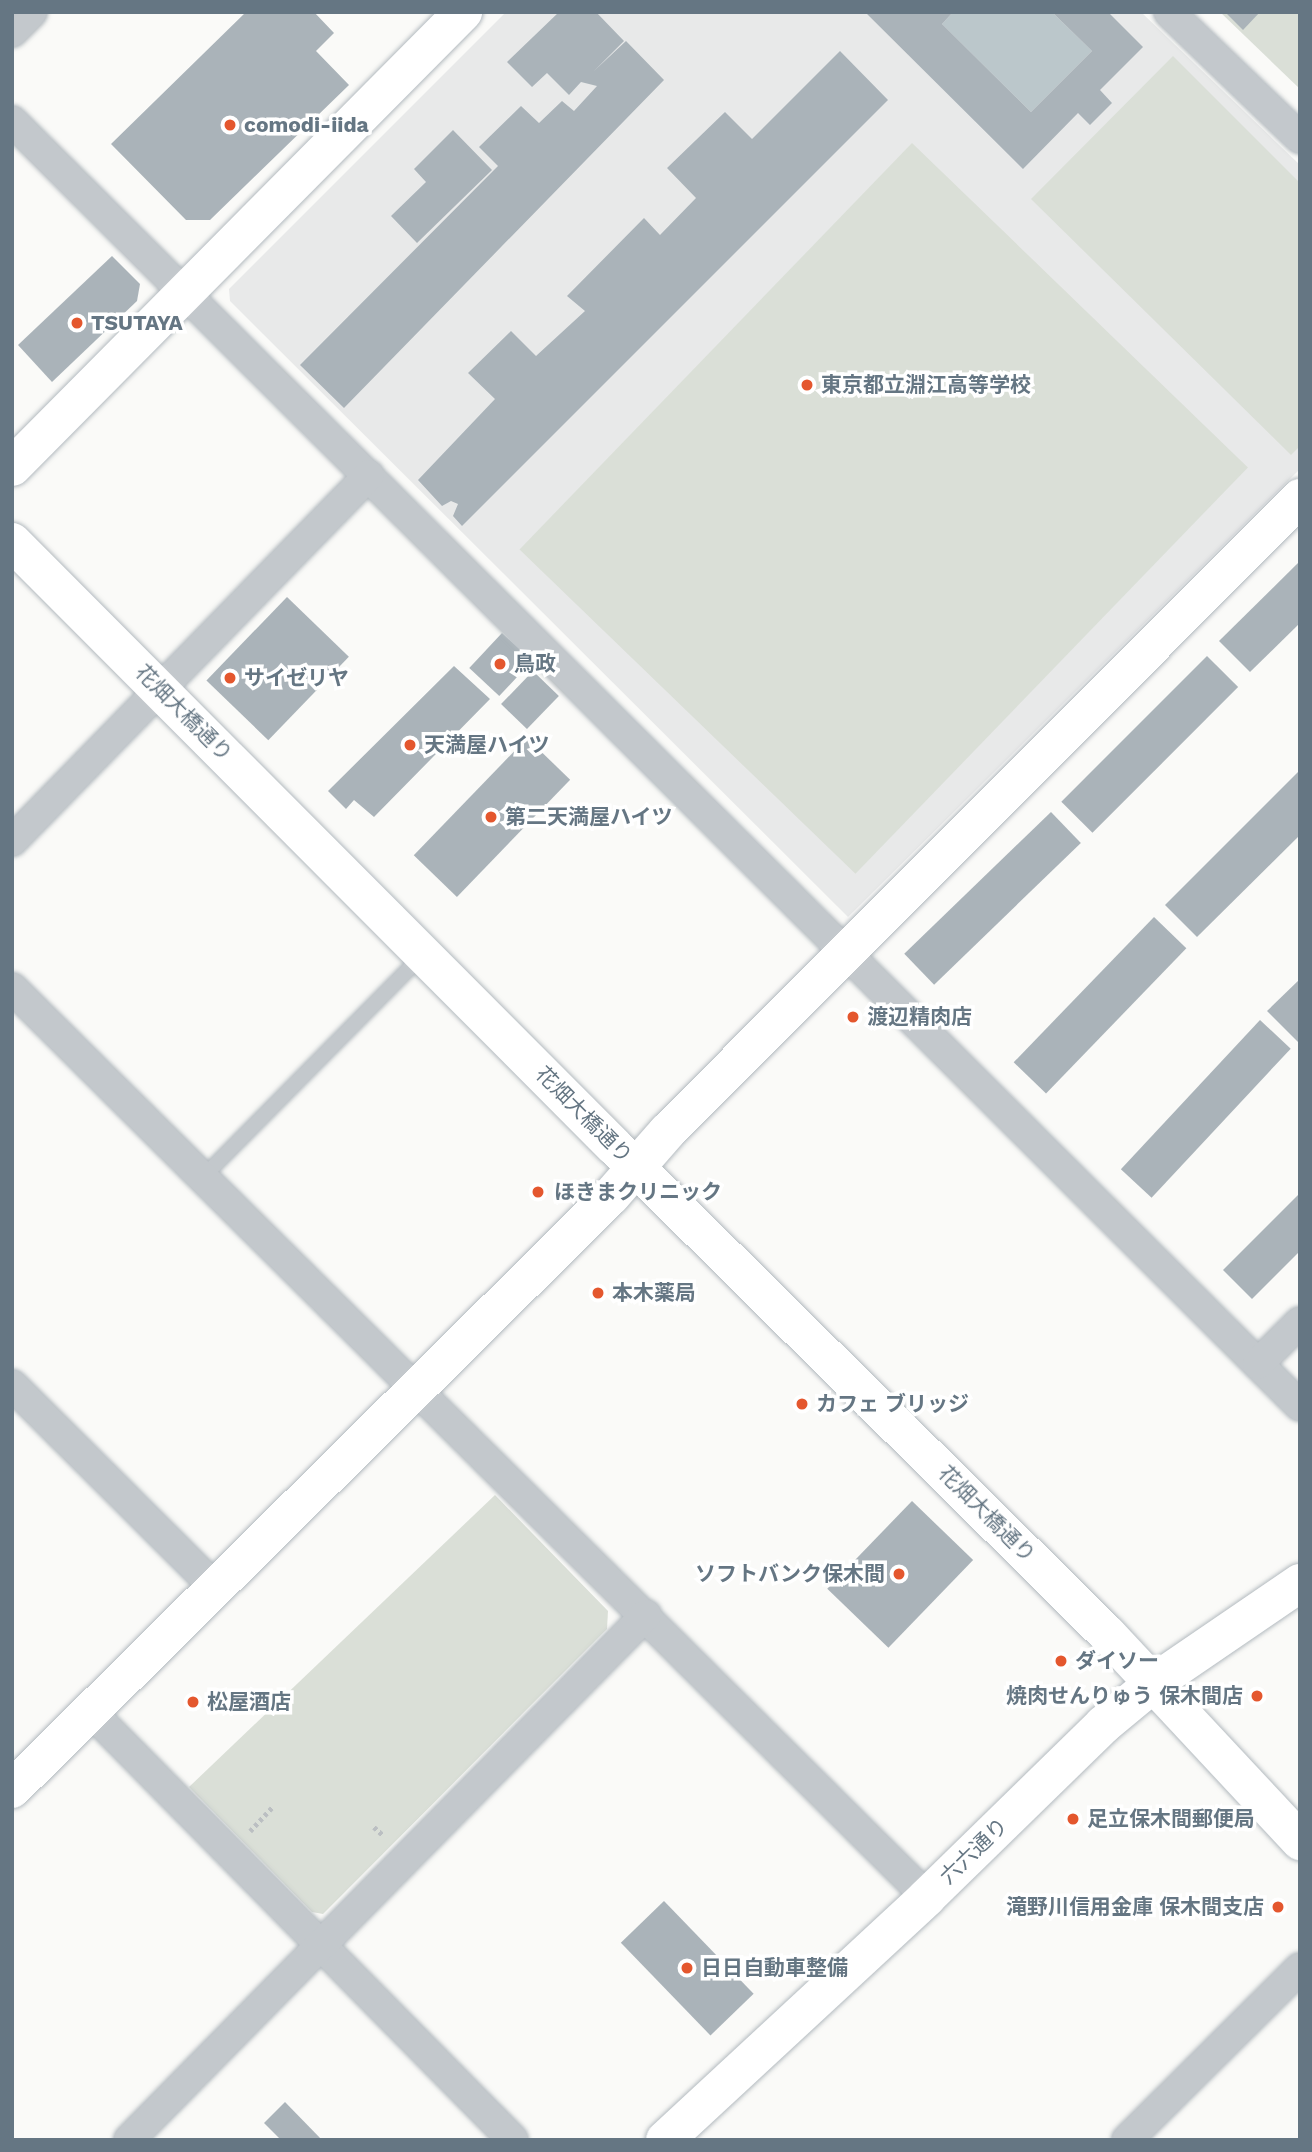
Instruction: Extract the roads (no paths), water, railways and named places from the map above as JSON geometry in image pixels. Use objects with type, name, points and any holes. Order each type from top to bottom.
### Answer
[{"type":"street","points":[[12,32],[32,12]]},
{"type":"street","points":[[12,467],[463,12]]},
{"type":"street","points":[[1169,12],[1300,138]]},
{"type":"street","points":[[12,121],[1300,1406]]},
{"type":"street","points":[[12,841],[369,475]]},
{"type":"street","points":[[12,1789],[611,1196],[845,952],[1300,498]]},
{"type":"street","name":"花畑大橋通り","points":[[12,542],[1154,1682],[1300,1841]]},
{"type":"street","points":[[12,988],[417,1387],[927,1897]]},
{"type":"street","points":[[1258,1364],[1300,1322]]},
{"type":"street","points":[[12,1385],[216,1588]]},
{"type":"street","name":"六六通り","points":[[666,2140],[927,1897],[1103,1726],[1154,1682],[1300,1583]]},
{"type":"street","points":[[129,2140],[646,1615]]},
{"type":"street","points":[[90,1711],[513,2140]]},
{"type":"street","points":[[1128,2140],[1300,1968]]},
{"type":"lane","points":[[203,1177],[424,954]]},
{"type":"place","name":"comodi-iida","points":[[230,125]]},
{"type":"place","name":"TSUTAYA","points":[[77,323]]},
{"type":"place","name":"東京都立淵江高等学校","points":[[807,385]]},
{"type":"place","name":"鳥政","points":[[500,664]]},
{"type":"place","name":"サイゼリヤ","points":[[230,678]]},
{"type":"place","name":"天満屋ハイツ","points":[[410,745]]},
{"type":"place","name":"第二天満屋ハイツ","points":[[491,817]]},
{"type":"place","name":"渡辺精肉店","points":[[853,1017]]},
{"type":"place","name":"ほきまクリニック","points":[[538,1192]]},
{"type":"place","name":"本木薬局","points":[[598,1293]]},
{"type":"place","name":"カフェ ブリッジ","points":[[802,1404]]},
{"type":"place","name":"ソフトバンク保木間","points":[[899,1574]]},
{"type":"place","name":"ダイソー","points":[[1061,1661]]},
{"type":"place","name":"焼肉せんりゅう 保木間店","points":[[1257,1696]]},
{"type":"place","name":"松屋酒店","points":[[193,1702]]},
{"type":"place","name":"足立保木間郵便局","points":[[1073,1819]]},
{"type":"place","name":"滝野川信用金庫 保木間支店","points":[[1278,1907]]},
{"type":"place","name":"日日自動車整備","points":[[687,1968]]}]
